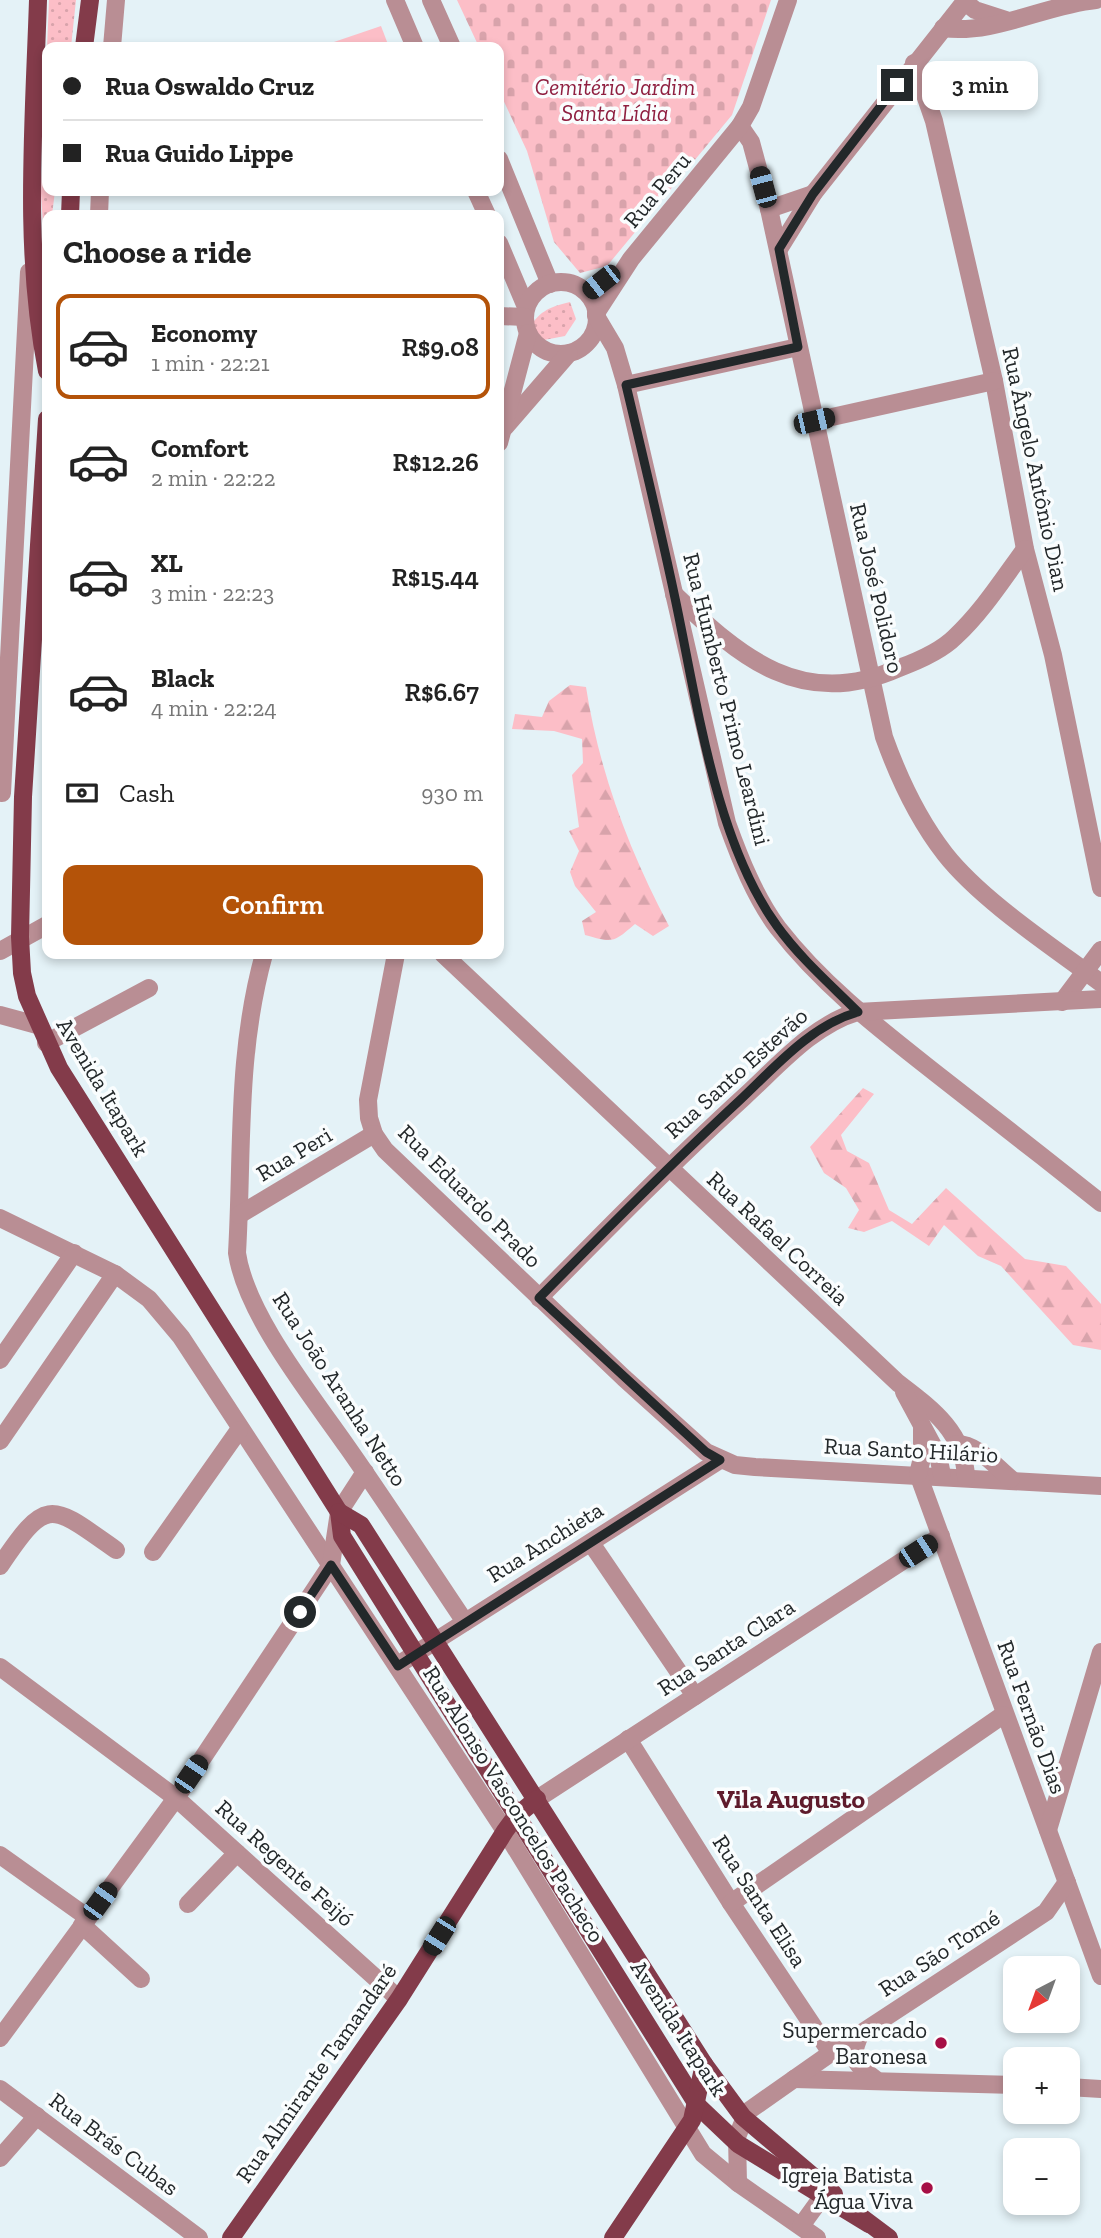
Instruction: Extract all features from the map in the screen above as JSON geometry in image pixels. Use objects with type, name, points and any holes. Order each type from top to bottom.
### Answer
[{"type":"main road","points":[[38,0],[31,230],[42,344]]},
{"type":"main road","points":[[85,42],[90,0]]},
{"type":"main road","name":"Avenida Itapark","points":[[42,498],[23,797],[20,937],[22,974],[37,1025],[339,1512],[342,1536],[414,1653],[511,1824],[698,2106],[737,2144],[869,2224]]},
{"type":"main road","name":"Avenida Itapark","points":[[339,1512],[361,1525],[704,2064],[743,2117],[888,2238]]},
{"type":"main road","name":"Rua Almirante Tamandaré","points":[[231,2238],[399,1999],[511,1824],[537,1799]]},
{"type":"main road","points":[[511,1824],[531,1816],[543,1823],[603,1903]]},
{"type":"main road","points":[[613,2238],[686,2130],[698,2106],[704,2064]]},
{"type":"street","points":[[112,42],[116,0]]},
{"type":"street","points":[[395,0],[413,42]]},
{"type":"street","points":[[432,0],[450,42]]},
{"type":"street","name":"Rua Peru","points":[[596,315],[631,259],[740,126],[751,107],[788,0]]},
{"type":"street","points":[[943,28],[972,30],[1077,2],[1096,0]]},
{"type":"street","points":[[779,249],[813,194],[914,63],[966,1],[1006,20]]},
{"type":"street","points":[[1077,2],[1101,10]]},
{"type":"street","name":"Rua Ângelo Antônio Dian","points":[[914,63],[934,121],[994,381],[1025,549],[1053,655],[1101,888]]},
{"type":"street","name":"Rua José Polidoro","points":[[740,126],[751,142],[779,249],[884,737],[899,778],[917,814],[947,856],[976,886],[1101,983]]},
{"type":"street","points":[[504,171],[550,284]]},
{"type":"street","points":[[769,209],[813,194]]},
{"type":"street","points":[[23,797],[1,792],[31,230]]},
{"type":"street","points":[[504,257],[526,319],[541,348],[559,354],[579,349],[592,335],[596,315],[587,294],[570,284],[550,284],[532,297],[526,319],[504,420]]},
{"type":"street","name":"Rua Peru","points":[[587,294],[631,259]]},
{"type":"street","name":"Rua Humberto Primo Leardini","points":[[596,315],[615,348],[626,385],[711,758],[740,859],[776,926],[803,958],[858,1012],[1101,1203]]},
{"type":"street","points":[[504,317],[526,319]]},
{"type":"street","points":[[592,335],[615,348]]},
{"type":"street","points":[[626,385],[798,347]]},
{"type":"street","points":[[504,433],[569,353]]},
{"type":"street","points":[[814,421],[994,381]]},
{"type":"street","points":[[674,594],[716,634],[768,670],[796,680],[873,680],[917,661],[954,639],[1025,549]]},
{"type":"street","points":[[0,951],[20,937],[42,927]]},
{"type":"street","points":[[1062,1002],[1101,950]]},
{"type":"street","name":"Rua João Aranha Netto","points":[[263,959],[245,1036],[239,1271],[255,1306],[465,1622]]},
{"type":"street","points":[[374,1134],[369,1118],[368,1100],[395,959]]},
{"type":"street","name":"Rua Rafael Correia","points":[[448,959],[898,1384],[935,1413],[960,1444],[966,1476]]},
{"type":"street","points":[[46,1043],[149,988]]},
{"type":"street","name":"Rua Santo Estevão","points":[[539,1298],[667,1168],[821,1028],[840,1017],[858,1012],[1101,999]]},
{"type":"street","points":[[0,1016],[37,1025]]},
{"type":"street","name":"Rua Peri","points":[[239,1215],[374,1134]]},
{"type":"street","name":"Rua Eduardo Prado","points":[[374,1134],[399,1164],[634,1388],[720,1460]]},
{"type":"street","name":"Rua Alonso Vasconcelos Pacheco","points":[[0,1218],[115,1274],[149,1299],[181,1337],[239,1430],[398,1666],[511,1824],[686,2130],[703,2154],[738,2183],[817,2238]]},
{"type":"street","points":[[0,1360],[74,1253]]},
{"type":"street","points":[[0,1441],[115,1274]]},
{"type":"street","name":"Rua Rafael Correia","points":[[898,1384],[938,1455],[942,1475]]},
{"type":"street","points":[[918,1474],[922,1458],[922,1424]]},
{"type":"street","points":[[153,1552],[239,1430]]},
{"type":"street","points":[[938,1455],[960,1444],[981,1453],[1011,1479]]},
{"type":"street","name":"Rua Santo Hilário","points":[[720,1460],[735,1465],[777,1469],[966,1476],[1101,1486]]},
{"type":"street","name":"Rua Anchieta","points":[[398,1666],[414,1653],[720,1460]]},
{"type":"street","points":[[0,2038],[176,1798],[331,1565],[339,1512],[365,1472]]},
{"type":"street","name":"Rua Fernão Dias","points":[[918,1474],[1003,1715],[1101,1976]]},
{"type":"street","points":[[0,1566],[31,1522],[46,1513],[62,1514],[116,1550]]},
{"type":"street","name":"Rua Santa Clara","points":[[537,1799],[941,1536]]},
{"type":"street","points":[[590,1543],[695,1696]]},
{"type":"street","points":[[1048,1830],[1101,1652]]},
{"type":"street","name":"Rua Regente Feijó","points":[[0,1667],[176,1798],[399,1999]]},
{"type":"street","points":[[731,1903],[1003,1715]]},
{"type":"street","name":"Rua Santa Elisa","points":[[628,1739],[731,1903],[831,2053]]},
{"type":"street","points":[[188,1904],[237,1853]]},
{"type":"street","points":[[0,1855],[85,1921],[141,1979]]},
{"type":"street","name":"Rua São Tomé","points":[[743,2117],[831,2053],[1046,1912],[1067,1882]]},
{"type":"street","points":[[1046,1912],[1080,1916]]},
{"type":"street","points":[[860,2035],[853,2052],[855,2059],[875,2079]]},
{"type":"street","points":[[794,2080],[875,2079],[1003,2084]]},
{"type":"street","points":[[1080,2088],[1101,2089]]},
{"type":"street","name":"Rua Brás Cubas","points":[[0,2089],[199,2238]]},
{"type":"street","points":[[0,2158],[37,2116]]},
{"type":"street","points":[[738,2183],[737,2144],[743,2117]]},
{"type":"street","points":[[801,2226],[822,2197]]},
{"type":"green space","points":[[49,0],[76,0],[72,42],[47,42]]},
{"type":"green space","name":"Cemitério Jardim Santa Lídia","points":[[457,0],[771,0],[732,115],[607,266],[580,273],[554,242],[527,151],[504,102],[504,42],[477,42]]},
{"type":"green space","points":[[381,26],[387,42],[334,42]]},
{"type":"green space","points":[[42,169],[42,196],[54,196],[53,210],[42,210],[41,193]]},
{"type":"green space","points":[[570,302],[576,319],[565,336],[544,340],[532,338],[527,332],[544,311]]},
{"type":"green space","points":[[570,685],[586,687],[599,749],[617,810],[654,898],[669,926],[653,936],[635,924],[612,940],[585,935],[582,921],[596,912],[575,886],[570,872],[579,851],[569,831],[579,827],[572,775],[583,763],[582,739],[554,731],[512,729],[515,714],[542,717],[549,701]]},
{"type":"green space","points":[[863,1088],[874,1094],[841,1135],[847,1151],[869,1163],[889,1210],[912,1224],[946,1188],[1025,1259],[1066,1266],[1101,1304],[1101,1350],[1073,1345],[1001,1266],[978,1256],[944,1225],[929,1246],[892,1221],[864,1232],[848,1228],[859,1210],[846,1188],[824,1173],[810,1147]]},
{"type":"place","name":"Supermercado Baronesa","points":[[941,2043]]},
{"type":"place","name":"Igreja Batista Água Viva","points":[[927,2188]]},
{"type":"district","name":"Vila Augusto","points":[[791,1799]]},
{"type":"route","points":[[300,1612],[331,1565],[398,1666],[414,1653],[720,1460],[706,1452],[539,1298],[667,1168],[775,1068],[821,1028],[840,1017],[858,1012],[803,958],[776,926],[740,859],[727,823],[693,687],[626,385],[798,347],[779,249],[813,194],[897,85]]}]
